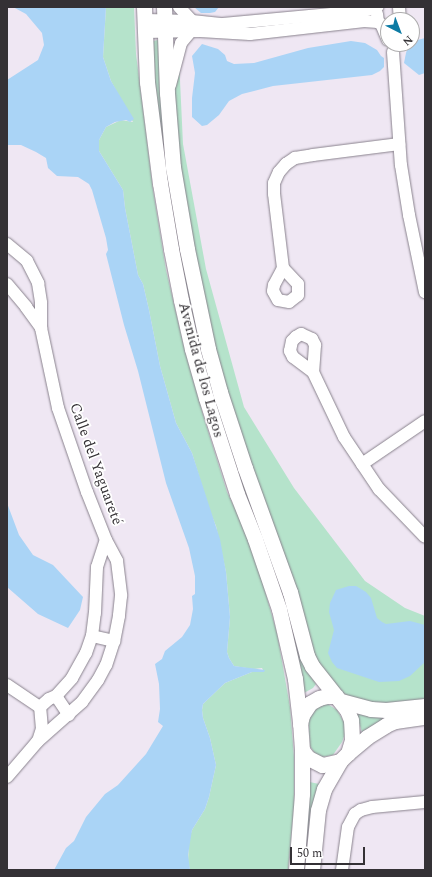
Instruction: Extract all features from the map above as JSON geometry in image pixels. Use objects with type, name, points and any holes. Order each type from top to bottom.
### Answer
[{"type":"street","points":[[179,7],[192,26]]},
{"type":"street","points":[[192,26],[223,24],[264,14],[378,7],[377,15],[380,20]]},
{"type":"street","points":[[145,20],[165,20],[192,26],[250,34],[364,21],[380,25]]},
{"type":"street","name":"Avenida de los Lagos","points":[[145,20],[147,82],[160,183],[171,249],[192,349],[237,494],[255,539],[279,609],[295,679],[300,724]]},
{"type":"street","name":"Avenida de los Lagos","points":[[165,20],[173,168],[197,301],[220,392],[245,468],[290,592],[307,656],[312,666],[338,699]]},
{"type":"street","points":[[168,94],[181,43],[192,26]]},
{"type":"street","points":[[393,52],[398,144],[409,215],[425,290]]},
{"type":"street","points":[[283,268],[274,183],[279,172],[286,164],[295,158],[398,144]]},
{"type":"street","name":"Calle del Yaguareté","points":[[7,777],[37,742],[82,702],[98,680],[106,665],[114,641],[120,602],[119,570],[106,540],[58,408],[41,328],[41,303],[38,283],[27,261],[8,247]]},
{"type":"street","name":"Calle del Yaguareté","points":[[7,284],[41,328]]},
{"type":"street","points":[[313,372],[344,437],[362,464],[384,494],[425,537]]},
{"type":"street","points":[[362,464],[425,421]]},
{"type":"street","name":"Calle del Yaguareté","points":[[40,707],[49,699],[56,696],[80,667],[92,636],[97,567],[106,540]]},
{"type":"street","points":[[92,636],[114,641]]},
{"type":"street","points":[[7,685],[40,707],[42,723],[41,734],[37,742]]},
{"type":"street","points":[[56,696],[69,715]]},
{"type":"street","points":[[296,870],[302,794],[302,750],[300,724],[302,715],[310,703],[327,696],[372,709],[386,710],[425,706]]},
{"type":"street","points":[[312,870],[318,810],[324,789],[344,757],[353,729],[347,710],[338,699]]},
{"type":"street","points":[[302,750],[308,758],[322,765],[344,757],[367,737],[386,725],[395,721],[425,717]]},
{"type":"street","points":[[42,723],[54,727]]},
{"type":"street","points":[[342,870],[348,827],[355,814],[361,810],[372,807],[425,802]]},
{"type":"green space","points":[[106,7],[134,7],[136,54],[153,190],[166,270],[185,351],[204,418],[227,492],[244,527],[261,577],[277,633],[290,707],[294,757],[294,807],[288,870],[190,870],[188,862],[189,840],[192,830],[205,809],[216,765],[210,738],[203,718],[203,704],[225,683],[252,672],[264,672],[262,668],[253,669],[234,666],[227,652],[230,617],[226,572],[216,526],[209,509],[192,453],[176,423],[160,366],[143,284],[138,275],[123,190],[99,151],[99,140],[106,127],[121,120],[133,122],[111,81],[103,57]]},
{"type":"green space","points":[[158,40],[165,153],[174,216],[304,666],[316,684],[313,688],[304,693],[244,505],[185,305],[151,89],[155,78],[153,41]]},
{"type":"green space","points":[[179,59],[183,144],[206,269],[244,407],[294,488],[365,581],[405,608],[425,616],[425,701],[392,706],[358,702],[343,693],[313,658],[231,410],[191,258],[171,100]]},
{"type":"green space","points":[[326,703],[337,710],[345,724],[345,734],[342,742],[333,755],[322,757],[316,755],[310,746],[308,715],[311,709]]},
{"type":"green space","points":[[355,710],[394,713],[362,732]]},
{"type":"green space","points":[[305,781],[319,784],[310,815],[304,870]]},
{"type":"water","points":[[13,7],[106,7],[103,57],[111,81],[134,119],[130,122],[126,120],[115,122],[106,127],[99,140],[99,151],[123,190],[138,275],[143,284],[160,366],[176,423],[192,453],[220,539],[226,572],[230,617],[227,652],[234,666],[265,670],[264,672],[252,672],[225,683],[203,704],[203,718],[210,738],[216,765],[205,809],[192,830],[188,855],[190,870],[54,870],[66,848],[74,841],[86,817],[105,794],[118,785],[146,754],[163,726],[158,722],[160,709],[159,684],[155,664],[162,659],[165,651],[182,637],[190,625],[193,609],[192,596],[195,594],[195,576],[189,548],[166,483],[138,371],[124,325],[106,254],[108,250],[106,238],[92,190],[89,184],[78,177],[57,176],[48,168],[46,158],[36,152],[21,145],[7,145],[7,80],[38,60],[44,45],[42,33],[26,14]]},
{"type":"water","points":[[194,7],[219,7],[215,12],[201,13]]},
{"type":"water","points":[[425,38],[425,73],[419,75],[404,63],[406,52],[420,52],[420,39]]},
{"type":"water","points":[[351,41],[365,43],[377,50],[384,58],[384,67],[372,75],[273,86],[242,94],[229,101],[219,115],[207,125],[202,126],[192,117],[192,98],[195,73],[192,56],[202,44],[218,49],[225,55],[227,61],[234,64],[254,63],[308,48]]},
{"type":"water","points":[[7,503],[19,535],[33,555],[53,565],[83,597],[80,610],[68,628],[38,614],[7,587]]},
{"type":"water","points":[[349,586],[356,586],[366,592],[371,598],[377,618],[382,622],[386,624],[410,621],[425,625],[425,662],[410,676],[399,681],[379,682],[337,668],[332,662],[328,653],[334,630],[329,612],[330,603],[336,590]]}]
